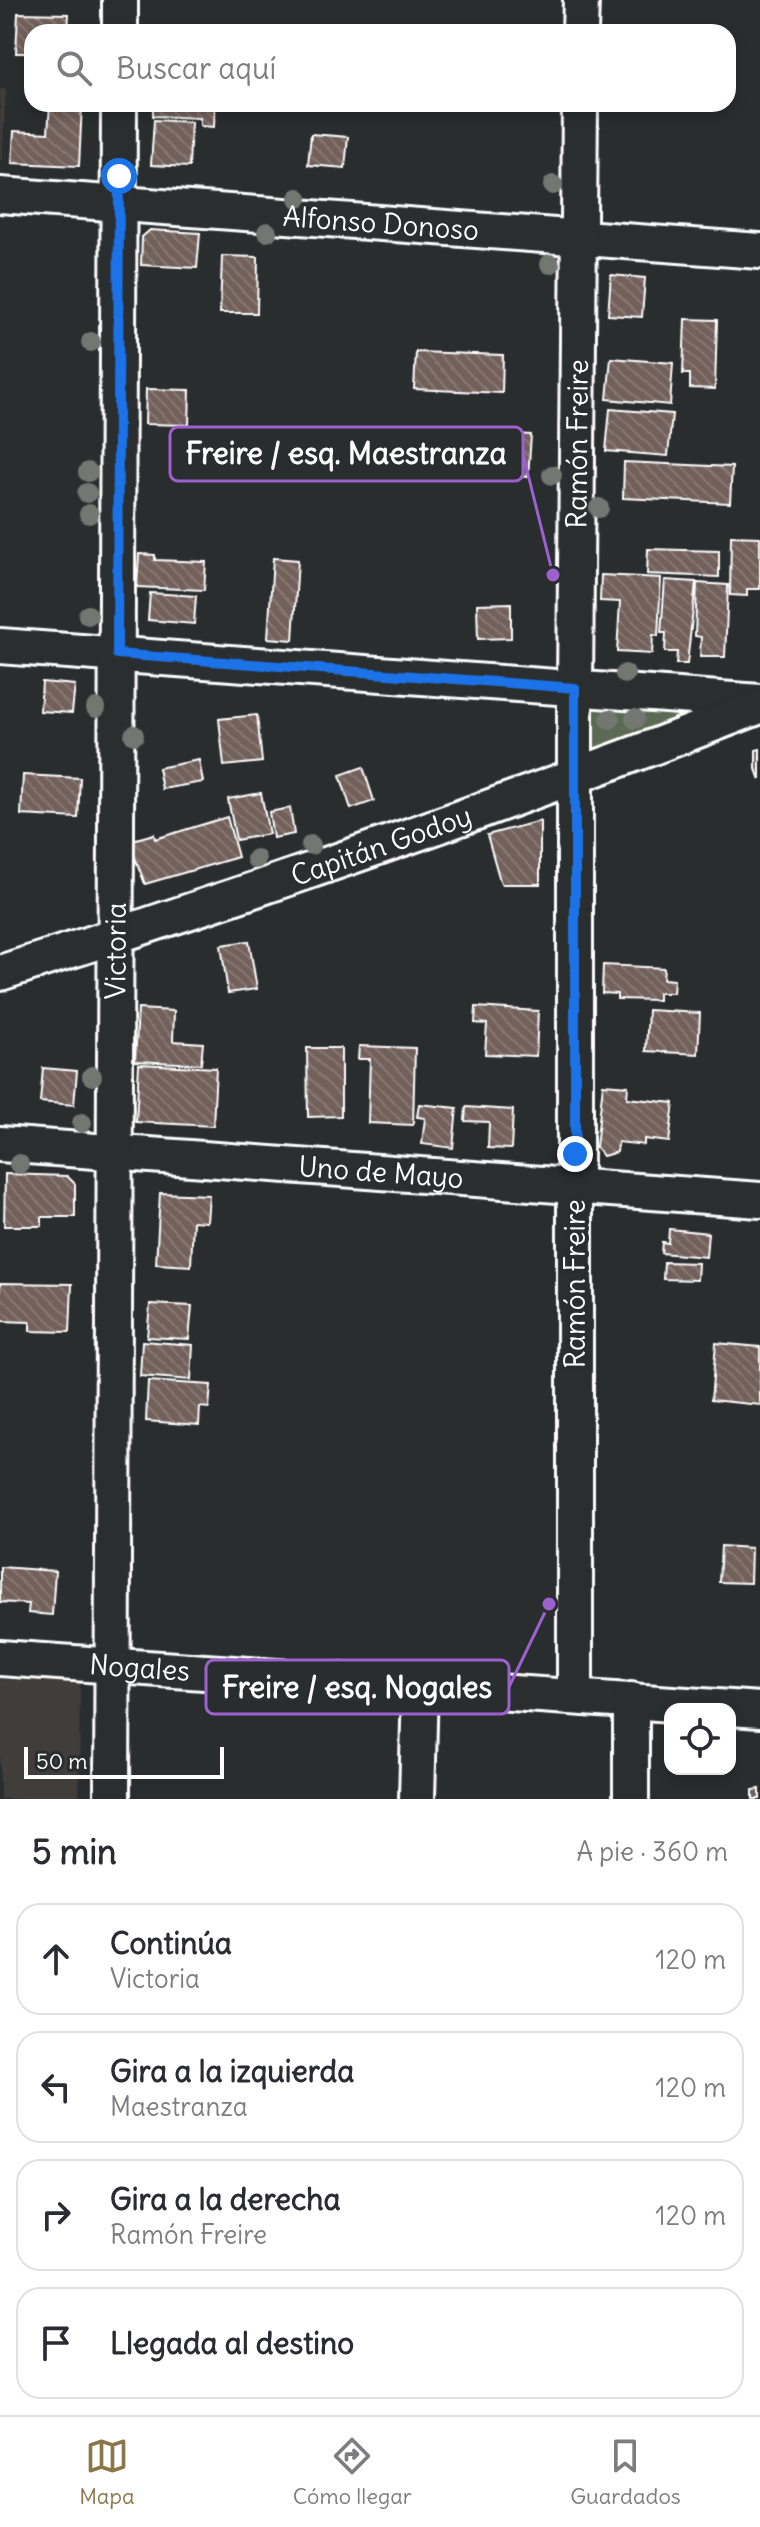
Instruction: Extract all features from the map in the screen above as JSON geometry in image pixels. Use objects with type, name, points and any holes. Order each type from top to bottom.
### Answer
[{"type":"street","points":[[120,0],[120,24]]},
{"type":"street","points":[[580,24],[581,0]]},
{"type":"street","name":"Victoria","points":[[112,1799],[119,112]]},
{"type":"street","name":"Ramón Freire","points":[[575,1696],[575,688],[580,112]]},
{"type":"street","name":"Alfonso Donoso","points":[[0,195],[760,251]]},
{"type":"street","points":[[0,646],[760,704]]},
{"type":"street","name":"Capitán Godoy","points":[[0,973],[575,778],[760,704]]},
{"type":"street","name":"Uno de Mayo","points":[[0,1144],[760,1200]]},
{"type":"street","name":"Nogales","points":[[0,1658],[760,1710]]},
{"type":"street","points":[[417,1799],[420,1685]]},
{"type":"street","points":[[631,1700],[631,1799]]},
{"type":"shaded area","points":[[0,89],[6,89],[2,160],[0,160]]},
{"type":"shaded area","points":[[0,1679],[80,1683],[79,1799],[0,1799]]},
{"type":"green space","points":[[595,702],[688,711],[687,721],[597,758],[587,752],[587,712]]},
{"type":"building","points":[[18,13],[69,14],[68,24],[24,24],[24,53],[16,53]]},
{"type":"building","points":[[49,112],[82,112],[79,166],[12,163],[14,131],[48,133]]},
{"type":"building","points":[[153,112],[215,112],[214,127],[200,126],[200,118],[153,116]]},
{"type":"building","points":[[154,120],[191,122],[189,167],[151,165]]},
{"type":"building","points":[[311,134],[348,137],[345,168],[308,165]]},
{"type":"building","points":[[150,230],[200,233],[197,268],[141,265],[142,237]]},
{"type":"building","points":[[222,256],[258,257],[257,313],[220,313]]},
{"type":"building","points":[[611,275],[645,278],[642,317],[608,315]]},
{"type":"building","points":[[685,319],[717,320],[715,389],[690,388],[690,374],[683,374]]},
{"type":"building","points":[[416,352],[503,355],[502,393],[414,389]]},
{"type":"building","points":[[611,358],[673,363],[670,405],[607,399]]},
{"type":"building","points":[[146,389],[190,390],[189,425],[145,424]]},
{"type":"building","points":[[610,409],[672,414],[668,456],[606,451]]},
{"type":"building","points":[[398,427],[531,435],[528,477],[395,469]]},
{"type":"building","points":[[624,462],[732,467],[730,503],[623,498]]},
{"type":"building","points":[[731,536],[760,537],[760,589],[747,589],[747,596],[730,595]]},
{"type":"building","points":[[648,549],[719,551],[719,577],[647,574]]},
{"type":"building","points":[[139,554],[155,555],[155,560],[206,562],[204,590],[137,587]]},
{"type":"building","points":[[273,558],[298,560],[293,640],[268,638]]},
{"type":"building","points":[[601,575],[661,578],[658,636],[653,635],[652,654],[617,652],[620,602],[600,601]]},
{"type":"building","points":[[665,580],[696,582],[687,664],[676,664],[677,652],[665,652],[666,633],[661,633]]},
{"type":"building","points":[[697,583],[728,585],[725,657],[700,657],[701,637],[695,636]]},
{"type":"building","points":[[150,593],[196,596],[194,624],[148,620]]},
{"type":"building","points":[[511,603],[511,638],[478,639],[477,604]]},
{"type":"building","points":[[42,682],[75,685],[72,713],[40,711]]},
{"type":"building","points":[[257,715],[262,762],[224,766],[219,719]]},
{"type":"building","points":[[760,749],[760,780],[756,769],[756,750]]},
{"type":"building","points":[[199,760],[203,782],[162,789],[158,768]]},
{"type":"building","points":[[363,767],[374,801],[351,809],[340,775]]},
{"type":"building","points":[[23,775],[80,778],[78,818],[21,815]]},
{"type":"building","points":[[261,793],[269,834],[236,840],[228,799]]},
{"type":"building","points":[[290,808],[294,834],[273,838],[269,812]]},
{"type":"building","points":[[227,817],[238,857],[145,884],[129,841],[154,834],[155,839]]},
{"type":"building","points":[[540,821],[540,884],[501,884],[487,835]]},
{"type":"building","points":[[249,941],[257,989],[228,993],[221,945]]},
{"type":"building","points":[[603,965],[664,968],[663,979],[674,980],[673,993],[658,993],[658,1000],[617,999],[617,994],[602,993]]},
{"type":"building","points":[[476,1007],[538,1011],[536,1056],[485,1054],[487,1024],[475,1023]]},
{"type":"building","points":[[138,1009],[174,1011],[173,1041],[203,1043],[201,1064],[135,1061]]},
{"type":"building","points":[[648,1010],[700,1013],[698,1054],[646,1051]]},
{"type":"building","points":[[359,1046],[415,1048],[413,1125],[368,1123],[370,1059],[358,1059]]},
{"type":"building","points":[[307,1048],[341,1048],[341,1116],[308,1117]]},
{"type":"building","points":[[139,1064],[216,1068],[213,1126],[136,1122]]},
{"type":"building","points":[[43,1068],[77,1071],[74,1105],[40,1102]]},
{"type":"building","points":[[603,1084],[628,1086],[627,1098],[674,1103],[669,1142],[644,1139],[644,1145],[618,1142],[617,1152],[603,1156],[596,1147]]},
{"type":"building","points":[[419,1104],[457,1108],[453,1148],[422,1144],[425,1118],[417,1117]]},
{"type":"building","points":[[466,1107],[513,1110],[511,1149],[488,1148],[489,1122],[465,1121]]},
{"type":"building","points":[[5,1174],[67,1176],[75,1184],[75,1217],[42,1217],[42,1226],[4,1226]]},
{"type":"building","points":[[160,1193],[209,1195],[207,1222],[193,1221],[191,1266],[156,1264]]},
{"type":"building","points":[[669,1229],[708,1233],[706,1257],[661,1253],[662,1242],[668,1243]]},
{"type":"building","points":[[664,1262],[698,1263],[697,1280],[663,1279]]},
{"type":"building","points":[[0,1283],[72,1284],[70,1332],[30,1331],[30,1322],[0,1321]]},
{"type":"building","points":[[150,1304],[192,1306],[189,1339],[147,1337]]},
{"type":"building","points":[[142,1341],[193,1345],[191,1380],[140,1376]]},
{"type":"building","points":[[716,1343],[760,1347],[760,1405],[711,1400]]},
{"type":"building","points":[[148,1381],[211,1385],[209,1408],[200,1407],[199,1425],[146,1421]]},
{"type":"building","points":[[721,1546],[751,1548],[750,1583],[719,1582]]},
{"type":"building","points":[[0,1567],[55,1571],[52,1615],[28,1613],[29,1604],[0,1602]]},
{"type":"building","points":[[760,1789],[760,1799],[753,1799],[753,1790]]},
{"type":"place","name":"Freire / esq. Maestranza","points":[[553,575]]},
{"type":"place","name":"Freire / esq. Nogales","points":[[549,1604]]},
{"type":"route","points":[[119,176],[117,654],[575,688],[575,1154]]}]
